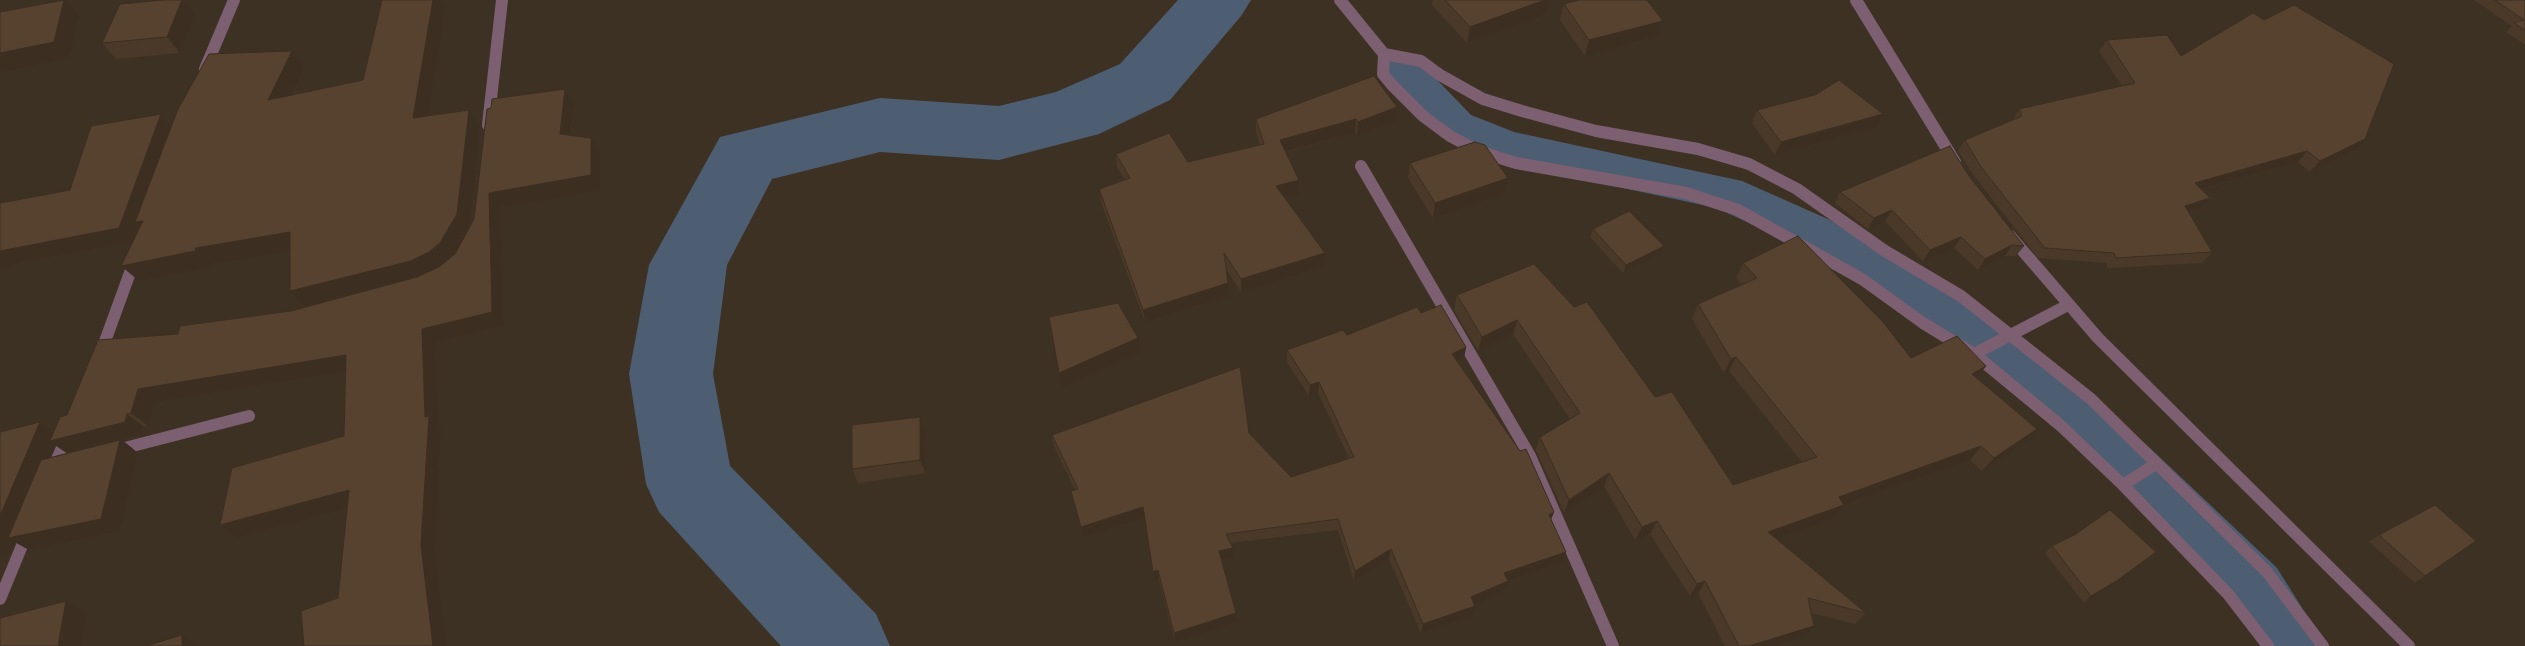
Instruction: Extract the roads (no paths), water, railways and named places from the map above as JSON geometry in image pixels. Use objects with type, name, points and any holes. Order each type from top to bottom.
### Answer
[{"type":"street","points":[[200,81],[234,0]]},
{"type":"street","points":[[487,136],[502,0]]},
{"type":"street","points":[[1340,0],[1381,50],[1383,74],[1430,121],[1450,136],[1478,151],[1516,162],[1686,193],[1738,210],[1862,279],[1923,323],[1980,351],[2060,426],[2127,482],[2228,594],[2268,646]]},
{"type":"street","points":[[1856,0],[1963,174]]},
{"type":"street","points":[[1381,50],[1421,61],[1484,99],[1596,131],[1698,150],[1749,164],[1797,190],[1885,251],[1960,296],[2007,336],[2091,399],[2154,466],[2267,572],[2323,646]]},
{"type":"street","points":[[1361,166],[1530,456],[1613,646]]},
{"type":"street","points":[[2003,227],[2032,264],[2098,338],[2409,646]]},
{"type":"street","points":[[96,364],[140,246]]},
{"type":"street","points":[[1980,351],[2068,305]]},
{"type":"street","points":[[104,346],[122,343]]},
{"type":"street","points":[[101,454],[249,416]]},
{"type":"street","points":[[47,484],[74,420]]},
{"type":"street","points":[[55,466],[73,461]]},
{"type":"street","points":[[2127,482],[2154,466]]},
{"type":"street","points":[[0,599],[33,519]]},
{"type":"waterway","points":[[843,646],[690,484],[671,374],[688,265],[746,157],[880,125],[999,133],[1073,115],[1145,82],[1217,0]]},
{"type":"waterway","points":[[1400,67],[1456,126],[1506,147],[1726,193],[1814,233],[1987,340],[2133,465],[2258,586],[2294,646]]}]
